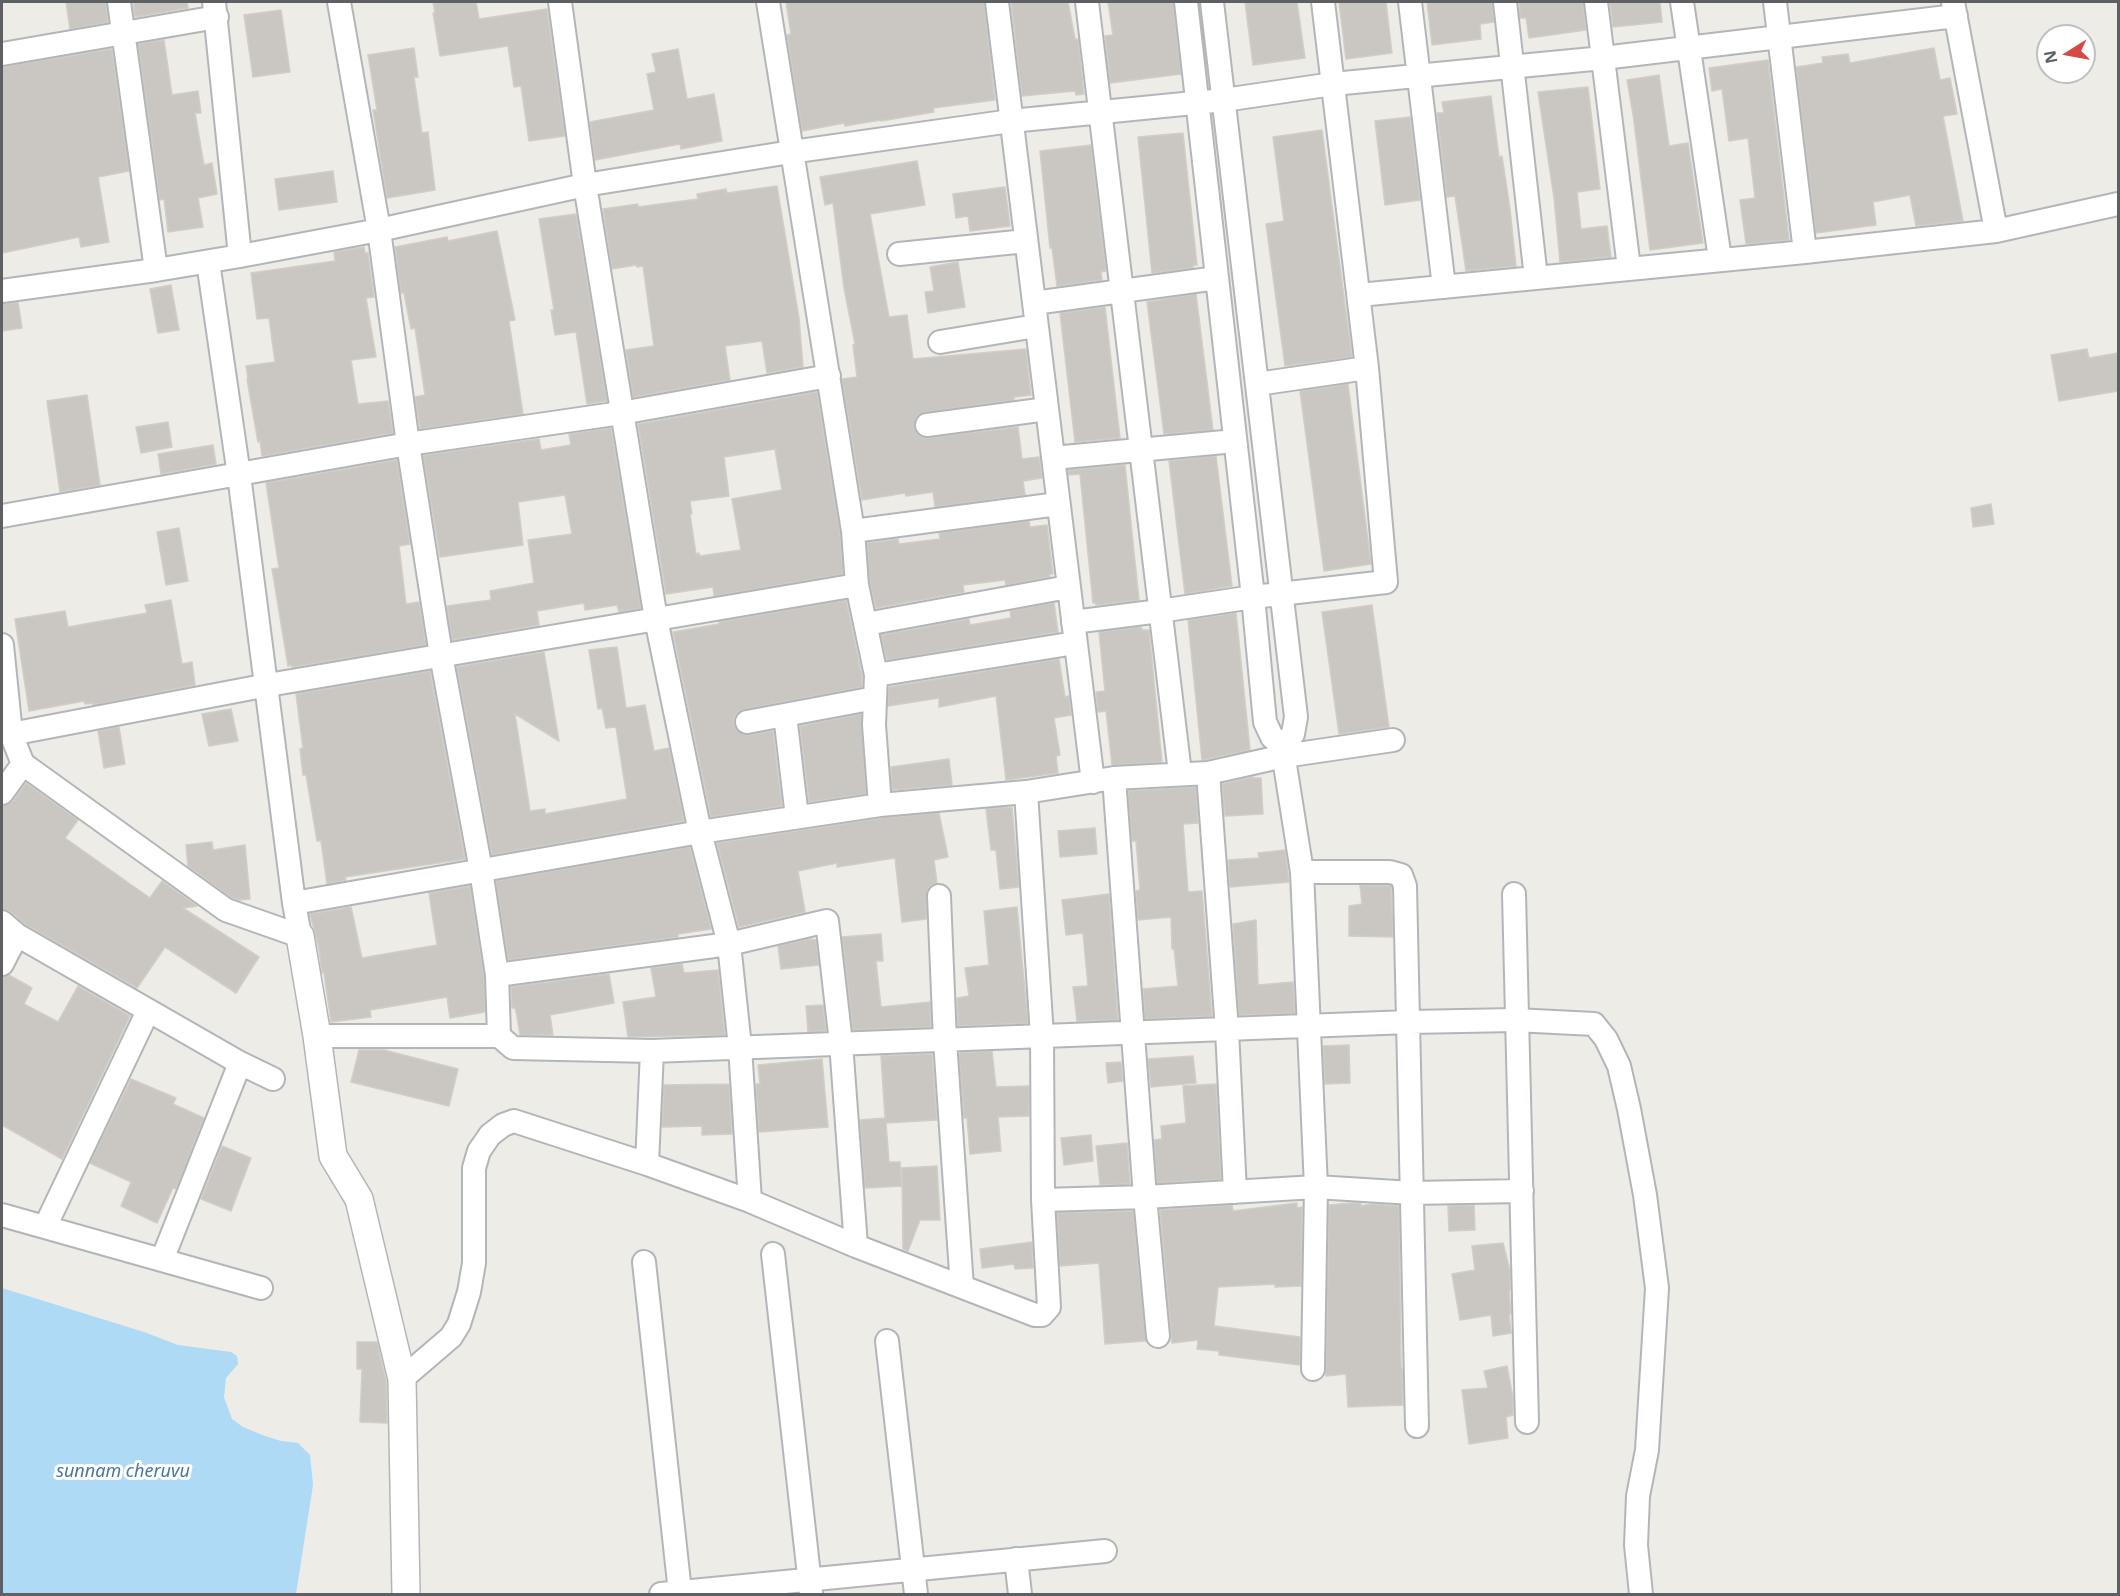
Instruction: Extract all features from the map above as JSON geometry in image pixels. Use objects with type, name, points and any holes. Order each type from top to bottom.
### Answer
[{"type":"street","points":[[120,2],[156,270]]},
{"type":"street","points":[[339,2],[380,230],[408,444],[441,655],[481,870],[497,975],[499,1036]]},
{"type":"street","points":[[560,2],[585,185],[656,619],[700,832],[729,944],[740,1047],[750,1201]]},
{"type":"street","points":[[768,2],[853,531],[857,585],[876,675],[874,725],[880,805]]},
{"type":"street","points":[[997,2],[1074,632],[1103,780],[1133,1033],[1158,1336]]},
{"type":"street","points":[[1087,2],[1180,774]]},
{"type":"street","points":[[1186,2],[1265,722],[1272,737],[1283,751],[1302,872],[1316,1187],[1313,1369]]},
{"type":"street","points":[[1212,2],[1296,717],[1293,735],[1283,751]]},
{"type":"street","points":[[876,675],[1160,611],[1281,593],[1386,582],[1367,368],[1323,2]]},
{"type":"street","points":[[1410,2],[1444,286]]},
{"type":"street","points":[[1505,2],[1536,278]]},
{"type":"street","points":[[1596,2],[1629,268]]},
{"type":"street","points":[[1682,2],[1720,259]]},
{"type":"street","points":[[1775,2],[1805,252]]},
{"type":"street","points":[[2,54],[124,33],[215,9],[240,256]]},
{"type":"street","points":[[2,291],[208,262],[380,230],[585,185],[791,152],[1011,121],[1101,114],[1224,100],[1333,84],[1689,48],[1778,37],[1954,9],[1996,231]]},
{"type":"street","points":[[1359,296],[1996,231],[2118,204]]},
{"type":"street","points":[[899,254],[1026,241]]},
{"type":"street","points":[[208,262],[268,685],[294,903],[317,1036],[333,1156],[359,1199],[401,1375],[406,1594]]},
{"type":"street","points":[[1034,303],[1217,278]]},
{"type":"street","points":[[940,342],[1036,326]]},
{"type":"street","points":[[1257,384],[1367,368]]},
{"type":"street","points":[[2,516],[408,444],[621,413],[829,376]]},
{"type":"street","points":[[927,425],[1047,409]]},
{"type":"street","points":[[1053,458],[1235,441]]},
{"type":"street","points":[[853,531],[1058,504]]},
{"type":"street","points":[[7,730],[857,585]]},
{"type":"street","points":[[866,624],[1068,587]]},
{"type":"street","points":[[2,645],[7,730],[23,764],[226,910],[300,936]]},
{"type":"street","points":[[747,722],[875,698]]},
{"type":"street","points":[[785,715],[797,817]]},
{"type":"street","points":[[294,903],[797,817],[880,805],[1026,792],[1103,780],[1208,772],[1283,751],[1393,740]]},
{"type":"street","points":[[2,793],[23,764]]},
{"type":"street","points":[[1208,772],[1227,1030],[1235,1192]]},
{"type":"street","points":[[401,1375],[451,1337],[459,1324],[469,1292],[474,1263],[474,1168],[478,1151],[490,1135],[503,1125],[514,1121],[648,1164],[750,1201],[856,1246],[1035,1315],[1042,1315],[1049,1307],[1043,1200],[1042,1036],[1026,792]]},
{"type":"street","points":[[1302,872],[1390,872],[1401,875],[1405,886],[1418,1426]]},
{"type":"street","points":[[1514,894],[1515,1020],[1522,1191],[1527,1422]]},
{"type":"street","points":[[939,896],[945,1041],[963,1287]]},
{"type":"street","points":[[497,975],[729,944],[827,921],[840,1043],[856,1246]]},
{"type":"street","points":[[2,964],[9,929],[148,1011],[273,1079]]},
{"type":"street","points":[[45,1227],[148,1011]]},
{"type":"street","points":[[317,1036],[499,1036],[513,1047],[652,1052],[1409,1022],[1515,1020],[1594,1024],[1606,1039],[1619,1066],[1645,1195],[1657,1288],[1647,1450],[1638,1496],[1636,1545],[1641,1594]]},
{"type":"street","points":[[648,1164],[652,1052]]},
{"type":"street","points":[[162,1260],[240,1063]]},
{"type":"street","points":[[1043,1200],[1145,1197],[1316,1187],[1412,1193],[1522,1191]]},
{"type":"street","points":[[2,1215],[261,1288]]},
{"type":"street","points":[[773,1254],[810,1587]]},
{"type":"street","points":[[644,1262],[671,1594],[810,1587],[912,1569],[1105,1551]]},
{"type":"street","points":[[886,1341],[916,1594]]},
{"type":"street","points":[[1016,1559],[1020,1594]]},
{"type":"water","name":"sunnam cheruvu","points":[[2,1288],[144,1332],[178,1345],[231,1352],[237,1356],[238,1364],[226,1378],[224,1397],[232,1419],[243,1427],[265,1436],[298,1443],[310,1455],[313,1485],[296,1594],[2,1594]]},
{"type":"building","points":[[66,2],[106,2],[108,22],[70,29]]},
{"type":"building","points":[[187,2],[188,8],[135,17],[133,3]]},
{"type":"building","points":[[433,2],[476,2],[479,19],[547,9],[565,136],[529,141],[521,86],[514,87],[508,46],[440,56]]},
{"type":"building","points":[[786,2],[984,2],[995,100],[933,108],[934,112],[881,121],[845,126],[844,123],[802,131],[787,35],[791,34]]},
{"type":"building","points":[[1011,2],[1068,2],[1075,39],[1078,39],[1084,94],[1076,95],[1075,91],[1022,96]]},
{"type":"building","points":[[1108,2],[1173,2],[1181,74],[1110,83],[1105,36],[1113,35]]},
{"type":"building","points":[[1245,2],[1297,2],[1305,58],[1253,65]]},
{"type":"building","points":[[1339,2],[1386,2],[1392,53],[1346,59]]},
{"type":"building","points":[[1427,2],[1492,2],[1494,22],[1480,24],[1481,39],[1432,45]]},
{"type":"building","points":[[1519,2],[1583,2],[1586,30],[1529,38],[1526,18],[1520,18]]},
{"type":"building","points":[[1610,2],[1660,2],[1662,22],[1613,27]]},
{"type":"building","points":[[281,10],[290,72],[253,77],[244,15]]},
{"type":"building","points":[[164,40],[172,95],[198,91],[201,113],[195,113],[204,165],[212,163],[217,194],[198,198],[203,227],[168,232],[164,199],[160,200],[138,44]]},
{"type":"building","points":[[414,48],[418,77],[414,77],[422,133],[428,132],[435,190],[387,198],[373,110],[377,110],[368,55]]},
{"type":"building","points":[[1934,48],[1940,80],[1950,78],[1957,114],[1943,116],[1963,221],[1916,226],[1910,195],[1873,202],[1876,225],[1816,233],[1796,67],[1823,63],[1822,57],[1848,54],[1850,63]]},
{"type":"building","points":[[112,49],[129,171],[98,177],[109,242],[81,247],[79,237],[2,253],[2,67]]},
{"type":"building","points":[[678,49],[687,99],[714,94],[722,141],[681,149],[680,144],[595,160],[590,122],[654,110],[647,74],[656,72],[652,54]]},
{"type":"building","points":[[1768,60],[1789,240],[1746,244],[1740,200],[1755,198],[1748,138],[1729,141],[1722,89],[1712,91],[1709,68]]},
{"type":"building","points":[[1659,75],[1669,146],[1688,143],[1703,243],[1650,250],[1627,80]]},
{"type":"building","points":[[1588,87],[1600,189],[1577,192],[1581,229],[1607,226],[1611,257],[1560,262],[1554,198],[1538,92]]},
{"type":"building","points":[[1491,96],[1499,157],[1502,156],[1510,209],[1516,266],[1466,271],[1455,196],[1447,197],[1437,113],[1444,113],[1442,102]]},
{"type":"building","points":[[1410,117],[1420,200],[1385,205],[1375,121]]},
{"type":"building","points":[[1322,130],[1352,357],[1285,366],[1266,224],[1284,221],[1273,137]]},
{"type":"building","points":[[1183,133],[1197,265],[1193,265],[1193,268],[1152,273],[1138,137]]},
{"type":"building","points":[[1091,145],[1106,271],[1101,272],[1102,280],[1057,286],[1052,248],[1050,248],[1040,151]]},
{"type":"building","points":[[917,161],[925,205],[870,214],[889,317],[907,315],[913,359],[1026,349],[1031,395],[1014,397],[1014,400],[925,412],[915,419],[914,427],[916,433],[921,437],[928,438],[1018,427],[1022,459],[1039,457],[1042,478],[1023,481],[1025,495],[935,507],[933,492],[906,496],[905,493],[862,500],[842,379],[857,377],[853,345],[855,344],[844,288],[833,203],[825,205],[820,177]]},
{"type":"building","points":[[333,171],[337,202],[279,210],[275,179]]},
{"type":"building","points":[[777,186],[799,318],[803,367],[767,373],[762,341],[725,346],[730,380],[633,397],[626,350],[654,346],[643,266],[612,269],[603,209],[698,199],[697,194],[726,189],[727,193]]},
{"type":"building","points":[[1005,187],[1010,226],[970,231],[968,216],[956,218],[953,194]]},
{"type":"building","points":[[576,214],[607,401],[587,404],[576,332],[555,335],[551,310],[554,310],[539,219]]},
{"type":"building","points":[[497,231],[515,320],[509,321],[523,414],[420,429],[415,397],[425,395],[415,328],[411,329],[404,293],[401,293],[395,247],[447,237],[448,241]]},
{"type":"building","points":[[364,247],[365,253],[368,253],[374,297],[366,298],[376,357],[351,360],[358,404],[388,401],[393,433],[262,456],[246,366],[275,362],[269,318],[257,319],[251,273],[335,261],[334,252]]},
{"type":"building","points":[[958,262],[965,307],[928,313],[925,292],[934,291],[930,267]]},
{"type":"building","points":[[171,285],[179,330],[158,333],[150,289]]},
{"type":"building","points":[[1196,294],[1213,430],[1164,434],[1147,302]]},
{"type":"building","points":[[18,302],[22,328],[2,331],[2,304]]},
{"type":"building","points":[[1105,307],[1120,438],[1075,442],[1060,313]]},
{"type":"building","points":[[2087,349],[2089,358],[2118,353],[2118,391],[2059,401],[2051,355]]},
{"type":"building","points":[[1348,384],[1371,564],[1324,571],[1300,391]]},
{"type":"building","points":[[817,392],[840,533],[843,574],[714,596],[713,587],[666,594],[638,424]],"holes":[[[775,449],[782,490],[732,499],[741,550],[700,556],[699,553],[696,554],[690,501],[729,496],[724,457]]]},
{"type":"building","points":[[87,395],[100,485],[60,492],[47,401]]},
{"type":"building","points":[[168,422],[172,447],[141,453],[136,427]]},
{"type":"building","points":[[611,428],[641,608],[619,612],[617,605],[585,610],[584,603],[537,611],[539,625],[452,640],[447,606],[491,600],[490,591],[534,583],[528,540],[572,534],[565,495],[518,502],[523,545],[440,557],[423,455],[539,439],[541,450],[571,445],[569,434]]},
{"type":"building","points":[[213,445],[216,464],[161,474],[158,454]]},
{"type":"building","points":[[1216,456],[1232,586],[1185,594],[1169,461]]},
{"type":"building","points":[[397,460],[410,544],[399,546],[406,604],[419,602],[426,645],[288,666],[272,569],[279,568],[266,483]]},
{"type":"building","points":[[1125,465],[1139,600],[1096,605],[1093,603],[1080,474],[1069,475],[1068,470]]},
{"type":"building","points":[[1991,504],[1994,524],[1973,527],[1971,508]]},
{"type":"building","points":[[1029,521],[1030,527],[1047,525],[1053,574],[1049,574],[1050,577],[1006,585],[1005,580],[963,585],[964,592],[876,608],[870,583],[867,543],[898,539],[899,544],[940,539],[939,533]]},
{"type":"building","points":[[179,528],[188,581],[166,585],[157,532]]},
{"type":"building","points":[[171,600],[182,664],[192,662],[195,685],[93,705],[93,703],[85,704],[84,701],[29,711],[15,619],[65,611],[68,627],[147,613],[145,605]]},
{"type":"building","points":[[846,600],[862,676],[862,687],[738,712],[734,718],[734,724],[736,730],[742,734],[773,731],[782,806],[711,817],[673,632]]},
{"type":"building","points":[[1054,603],[1058,632],[887,660],[881,635],[969,619],[970,625],[1011,618],[1010,611]]},
{"type":"building","points":[[1372,605],[1389,727],[1339,734],[1322,612]]},
{"type":"building","points":[[1236,613],[1250,750],[1202,760],[1188,620]]},
{"type":"building","points":[[1141,627],[1142,630],[1149,630],[1162,762],[1112,765],[1106,711],[1098,712],[1096,692],[1105,691],[1099,632]]},
{"type":"building","points":[[617,647],[626,708],[645,705],[654,751],[669,748],[684,821],[492,855],[457,667],[544,652],[559,741],[515,714],[530,811],[545,809],[545,814],[627,799],[616,727],[606,728],[602,708],[598,709],[589,650]]},
{"type":"building","points":[[1059,659],[1065,697],[1069,696],[1071,715],[1054,718],[1060,755],[1056,756],[1058,773],[1006,780],[996,696],[939,707],[939,698],[888,706],[889,687]]},
{"type":"building","points":[[430,671],[465,859],[345,877],[346,880],[327,884],[321,841],[317,841],[306,775],[303,775],[300,749],[303,748],[296,694]]},
{"type":"building","points":[[231,709],[238,741],[209,746],[202,714]]},
{"type":"building","points":[[861,714],[866,794],[809,802],[800,726]]},
{"type":"building","points":[[119,727],[125,764],[104,768],[98,731]]},
{"type":"building","points":[[949,759],[952,785],[892,790],[891,767]]},
{"type":"building","points":[[1253,777],[1261,778],[1263,814],[1225,816],[1222,784]]},
{"type":"building","points":[[26,783],[78,820],[65,838],[150,898],[162,881],[197,906],[183,908],[259,957],[236,993],[165,947],[137,988],[25,924],[10,911],[2,909],[2,806],[13,801]]},
{"type":"building","points":[[1196,787],[1198,823],[1183,824],[1188,892],[1202,891],[1212,1016],[1145,1019],[1143,989],[1178,986],[1174,949],[1172,949],[1171,917],[1138,920],[1136,891],[1140,890],[1136,841],[1132,841],[1128,791]]},
{"type":"building","points":[[1012,807],[1019,887],[1000,889],[996,850],[991,850],[986,809]]},
{"type":"building","points":[[939,813],[948,857],[934,860],[937,883],[931,885],[927,890],[926,919],[902,922],[895,858],[837,867],[837,863],[798,871],[805,912],[739,927],[717,843],[882,818]]},
{"type":"building","points":[[1095,828],[1097,854],[1060,857],[1058,831]]},
{"type":"building","points":[[212,842],[213,850],[245,845],[250,899],[232,898],[188,866],[186,845]]},
{"type":"building","points":[[690,847],[711,929],[678,934],[678,937],[508,960],[496,881]]},
{"type":"building","points":[[1285,850],[1289,882],[1230,887],[1228,860],[1259,858],[1258,853]]},
{"type":"building","points":[[1360,885],[1391,886],[1393,937],[1349,936],[1349,906],[1362,904]]},
{"type":"building","points":[[470,886],[484,976],[485,1012],[450,1018],[447,997],[370,1010],[371,1017],[331,1022],[324,973],[322,973],[319,949],[310,914],[351,907],[362,958],[437,945],[429,893]]},
{"type":"building","points":[[1109,894],[1118,1020],[1077,1021],[1073,987],[1088,986],[1083,933],[1066,935],[1062,900]]},
{"type":"building","points":[[1017,907],[1028,1023],[958,1026],[957,998],[969,996],[965,968],[989,965],[984,911]]},
{"type":"building","points":[[1256,920],[1258,985],[1293,982],[1295,1013],[1239,1015],[1233,924]]},
{"type":"building","points":[[881,934],[883,961],[876,961],[881,1007],[930,1002],[931,1027],[853,1030],[842,937]]},
{"type":"building","points":[[810,939],[816,940],[819,965],[781,969],[778,946]]},
{"type":"building","points":[[682,964],[684,973],[718,970],[725,1035],[628,1037],[623,1002],[656,997],[651,968]]},
{"type":"building","points":[[609,974],[614,1003],[550,1015],[553,1035],[520,1035],[516,1011],[512,1008],[511,987]]},
{"type":"building","points":[[9,975],[32,988],[24,1004],[58,1022],[78,986],[130,1016],[62,1159],[2,1125],[2,977]]},
{"type":"building","points":[[823,1005],[826,1031],[808,1032],[806,1006]]},
{"type":"building","points":[[1349,1045],[1350,1083],[1325,1084],[1323,1046]]},
{"type":"building","points":[[359,1050],[384,1050],[458,1069],[449,1106],[351,1082]]},
{"type":"building","points":[[992,1051],[996,1087],[1029,1086],[1029,1116],[998,1117],[1001,1151],[970,1154],[967,1118],[964,1118],[959,1053]]},
{"type":"building","points":[[932,1054],[937,1120],[886,1123],[889,1162],[900,1162],[902,1186],[865,1188],[860,1120],[885,1118],[881,1056]]},
{"type":"building","points":[[1193,1056],[1196,1083],[1151,1087],[1148,1059]]},
{"type":"building","points":[[822,1059],[828,1127],[759,1132],[756,1084],[760,1084],[758,1065]]},
{"type":"building","points":[[1121,1062],[1123,1081],[1108,1083],[1106,1063]]},
{"type":"building","points":[[131,1079],[176,1098],[173,1104],[204,1118],[176,1189],[173,1188],[157,1223],[121,1206],[131,1182],[90,1163]]},
{"type":"building","points":[[729,1084],[732,1134],[702,1135],[702,1126],[662,1127],[664,1085]]},
{"type":"building","points":[[1216,1084],[1221,1179],[1157,1183],[1154,1140],[1162,1139],[1161,1126],[1186,1123],[1183,1086]]},
{"type":"building","points":[[1091,1135],[1093,1161],[1064,1165],[1061,1138]]},
{"type":"building","points":[[1127,1143],[1130,1184],[1100,1185],[1096,1146]]},
{"type":"building","points":[[222,1146],[251,1158],[231,1211],[201,1199]]},
{"type":"building","points":[[937,1166],[940,1220],[920,1220],[908,1251],[903,1249],[902,1168]]},
{"type":"building","points":[[1297,1203],[1297,1208],[1302,1207],[1301,1286],[1275,1287],[1275,1284],[1218,1287],[1214,1326],[1300,1337],[1300,1365],[1219,1355],[1219,1351],[1197,1349],[1198,1340],[1172,1343],[1160,1210],[1232,1205],[1233,1211]]},
{"type":"building","points":[[1361,1203],[1361,1206],[1372,1204],[1399,1206],[1403,1405],[1348,1407],[1346,1374],[1326,1376],[1329,1205]]},
{"type":"building","points":[[1474,1205],[1475,1230],[1449,1231],[1448,1206]]},
{"type":"building","points":[[1133,1211],[1146,1341],[1105,1344],[1099,1263],[1060,1266],[1057,1213]]},
{"type":"building","points":[[1032,1242],[1033,1268],[1015,1269],[1014,1264],[982,1268],[980,1249]]},
{"type":"building","points":[[1503,1243],[1510,1271],[1511,1333],[1493,1336],[1491,1315],[1460,1320],[1452,1274],[1475,1270],[1472,1246]]},
{"type":"building","points":[[357,1342],[377,1342],[386,1381],[387,1423],[360,1422],[362,1369],[357,1369]]},
{"type":"building","points":[[1507,1366],[1513,1398],[1513,1415],[1506,1417],[1508,1438],[1469,1444],[1462,1390],[1488,1388],[1484,1371]]}]
